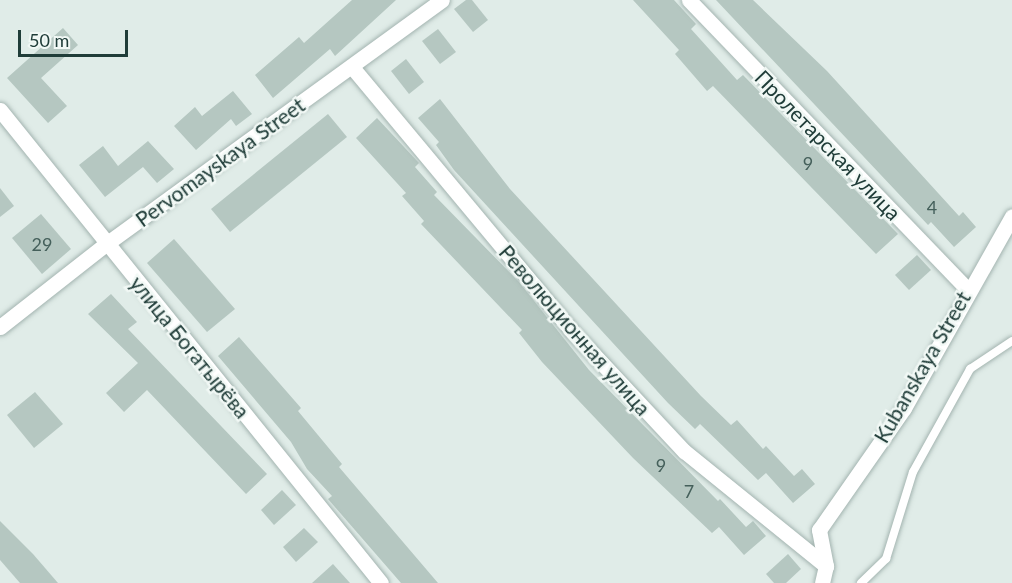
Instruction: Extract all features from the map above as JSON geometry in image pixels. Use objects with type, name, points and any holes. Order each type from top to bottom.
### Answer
[{"type":"street","name":"Pervomayskaya Street","points":[[0,327],[106,244],[442,0]]},
{"type":"street","name":"Пролетарская улица","points":[[689,0],[967,289]]},
{"type":"street","name":"Революционная улица","points":[[352,67],[571,330],[684,451],[826,566]]},
{"type":"street","name":"улица Богатырёва","points":[[0,110],[381,583]]},
{"type":"street","name":"Kubanskaya Street","points":[[822,583],[826,566],[819,530],[904,408],[967,289],[1012,216]]},
{"type":"lane","points":[[861,583],[886,560],[913,472],[970,369],[1012,341]]},
{"type":"building","points":[[352,0],[396,0],[335,56],[330,49],[273,98],[255,75],[299,37],[304,43]]},
{"type":"building","points":[[466,0],[472,0],[488,20],[473,32],[454,9]]},
{"type":"building","points":[[633,0],[674,0],[696,24],[691,29],[737,80],[743,75],[898,234],[876,254],[713,86],[707,91],[675,54],[679,50]]},
{"type":"building","points":[[716,0],[753,0],[827,71],[959,216],[963,212],[976,227],[954,247],[931,222],[928,225]]},
{"type":"building","points":[[63,28],[78,45],[41,78],[67,106],[48,123],[7,78]]},
{"type":"building","points":[[438,29],[456,52],[440,64],[422,41]]},
{"type":"building","points":[[406,59],[424,82],[409,94],[391,71]]},
{"type":"building","points":[[233,91],[252,114],[236,126],[231,119],[196,150],[174,126],[195,107],[202,116]]},
{"type":"building","points":[[440,99],[510,189],[701,396],[731,425],[737,420],[763,449],[766,446],[794,476],[802,469],[815,484],[793,503],[766,473],[758,480],[700,424],[695,429],[668,403],[454,170],[436,145],[439,142],[418,118]]},
{"type":"building","points":[[328,114],[347,137],[230,232],[211,209]]},
{"type":"building","points":[[377,118],[419,163],[415,167],[437,192],[434,195],[519,282],[589,370],[718,501],[720,499],[746,527],[753,521],[766,536],[744,555],[719,527],[712,533],[633,458],[542,362],[519,333],[522,330],[421,224],[424,221],[402,196],[406,193],[356,138]]},
{"type":"building","points":[[148,141],[174,169],[157,183],[143,167],[105,197],[79,165],[103,146],[118,166]]},
{"type":"building","points":[[0,188],[14,206],[0,217]]},
{"type":"building","points":[[41,214],[71,249],[42,274],[12,238]]},
{"type":"building","points":[[174,239],[235,309],[207,332],[147,263]]},
{"type":"building","points":[[917,255],[931,270],[909,290],[895,275]]},
{"type":"building","points":[[111,294],[137,322],[128,329],[267,474],[246,494],[147,390],[124,412],[106,393],[138,363],[88,314]]},
{"type":"building","points":[[239,337],[301,408],[298,411],[342,464],[339,467],[438,583],[401,583],[328,499],[332,496],[307,469],[291,442],[218,356]]},
{"type":"building","points":[[35,392],[63,424],[34,448],[7,415]]},
{"type":"building","points":[[282,490],[296,505],[274,525],[261,510]]},
{"type":"building","points":[[0,521],[58,583],[20,583],[0,560]]},
{"type":"building","points":[[304,528],[318,542],[296,562],[283,547]]},
{"type":"building","points":[[788,554],[801,569],[786,583],[774,583],[766,574]]},
{"type":"building","points":[[333,564],[350,583],[312,583]]}]
